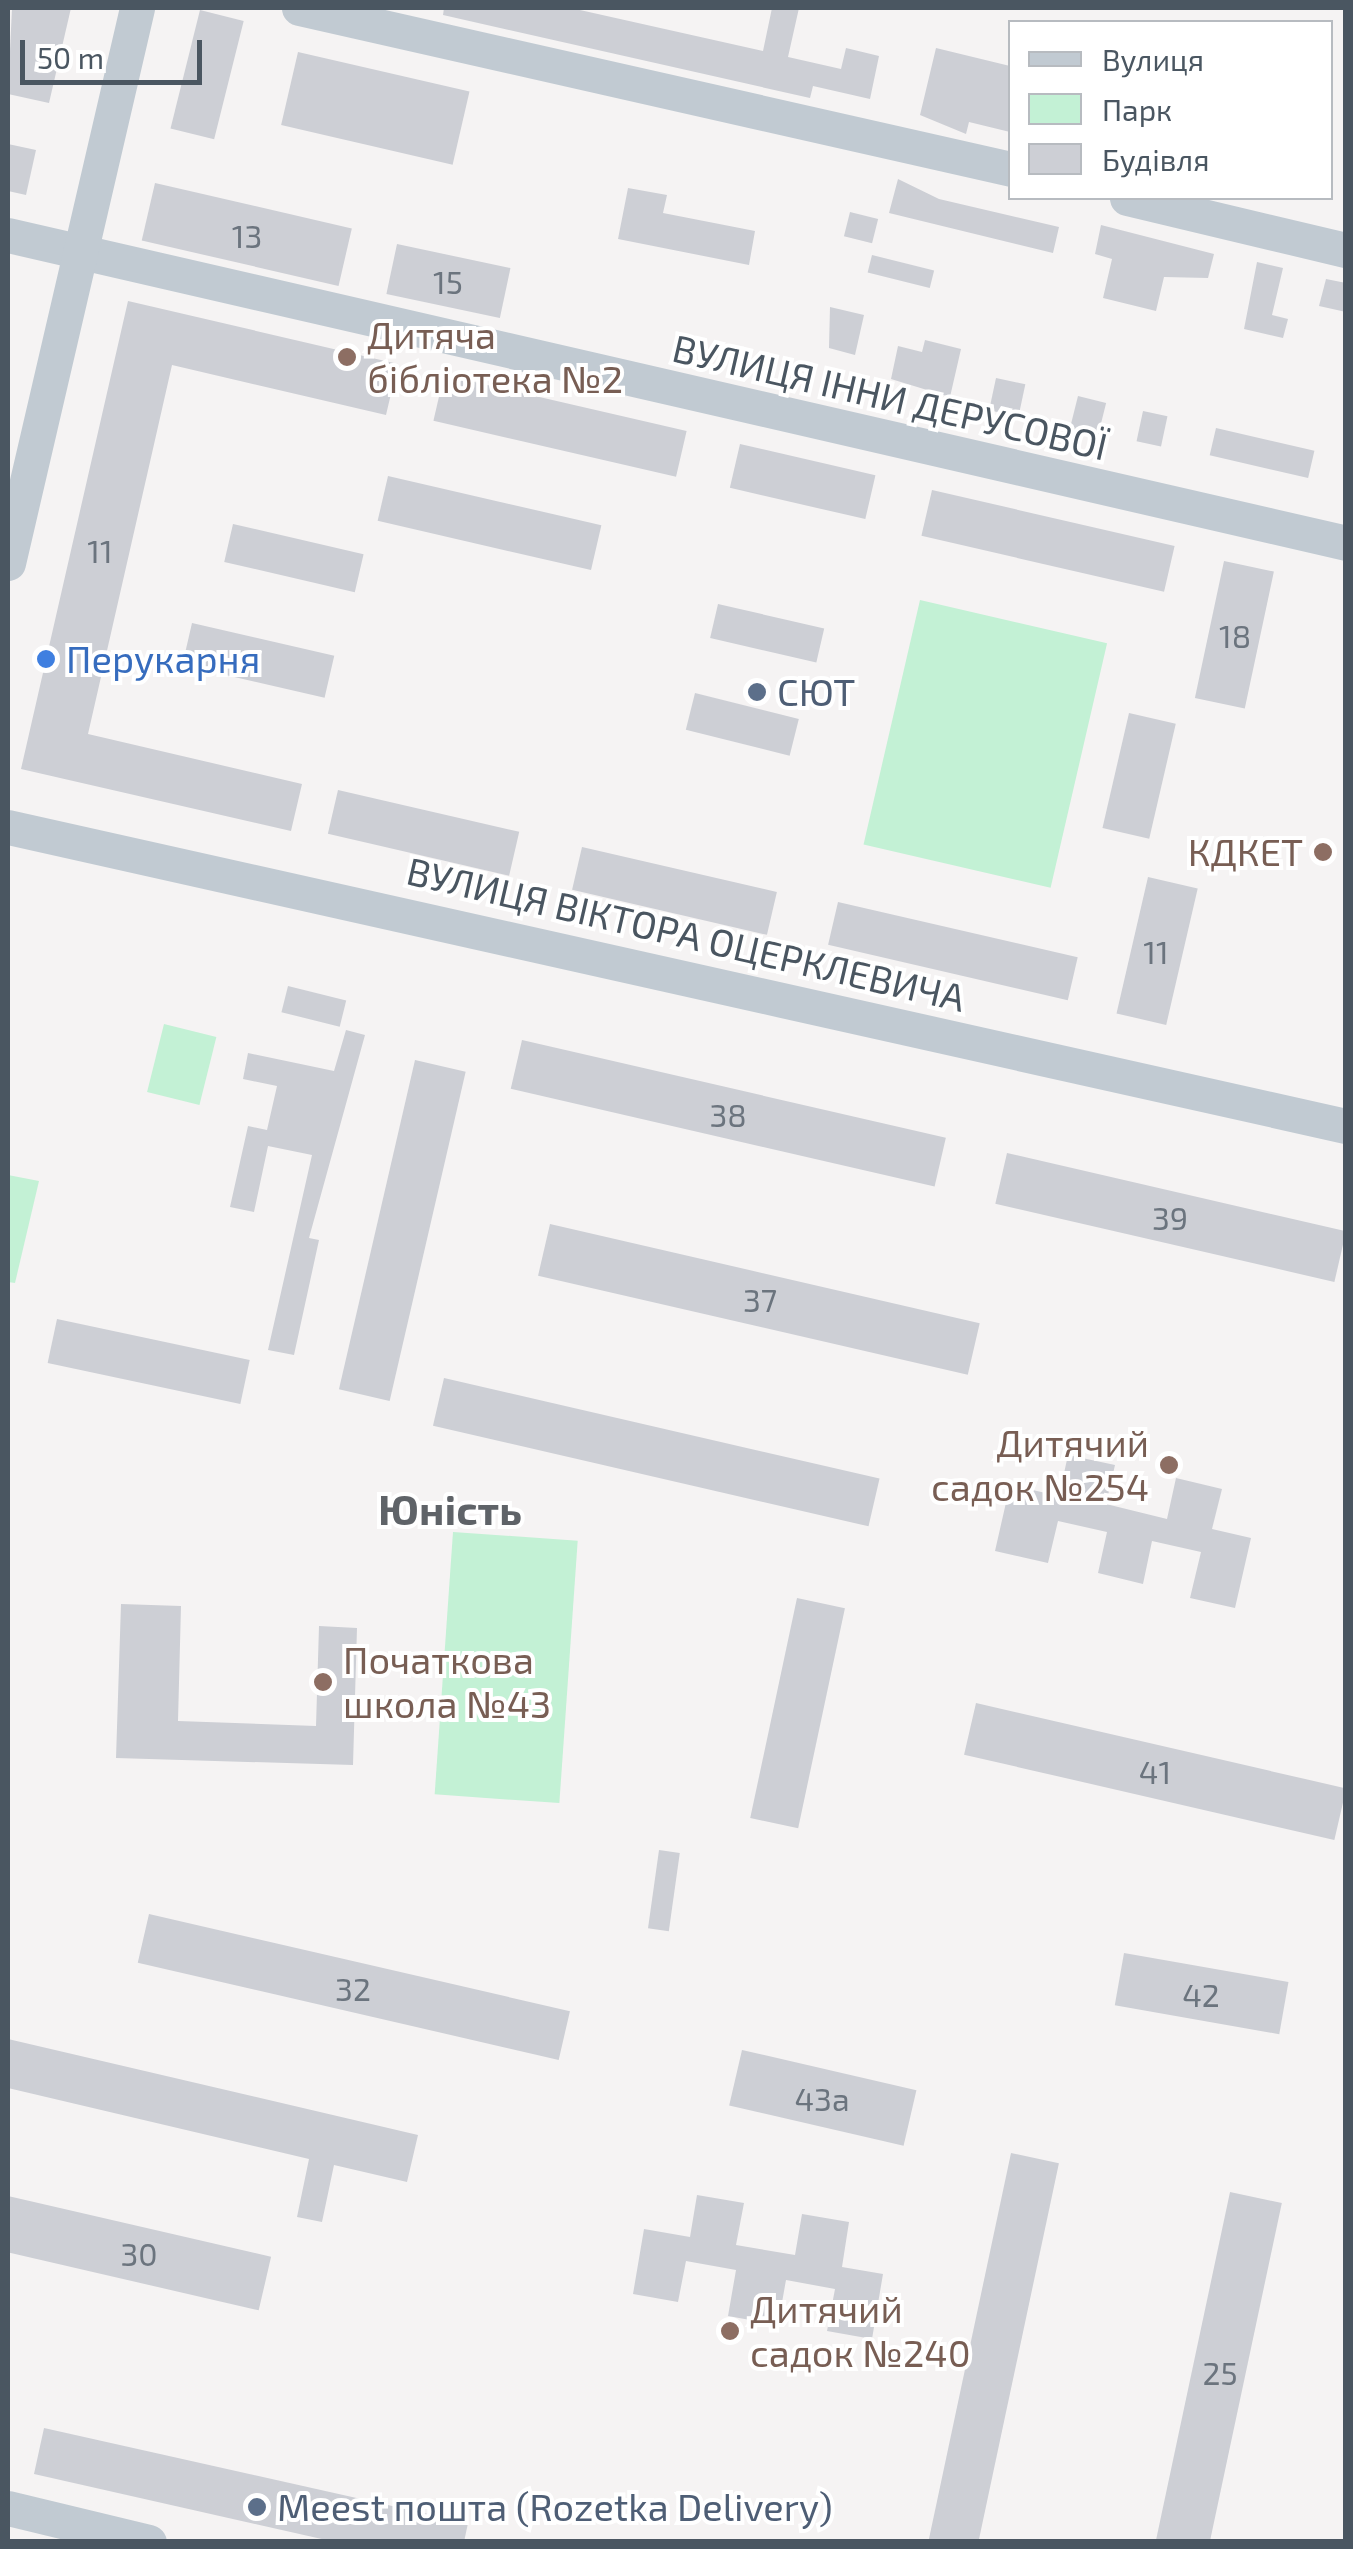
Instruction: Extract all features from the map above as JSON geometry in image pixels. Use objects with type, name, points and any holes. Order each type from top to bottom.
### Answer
[{"type":"street","points":[[8,563],[137,8]]},
{"type":"street","points":[[299,8],[1008,169]]},
{"type":"street","points":[[1135,200],[1346,250]]},
{"type":"street","name":"ВУЛИЦЯ ІННИ ДЕРУСОВОЇ","points":[[8,235],[1346,543]]},
{"type":"street","name":"ВУЛИЦЯ ВІКТОРА ОЦЕРКЛЕВИЧА","points":[[8,827],[1346,1126]]},
{"type":"street","points":[[8,2508],[149,2542]]},
{"type":"green space","points":[[920,600],[1107,643],[1051,888],[864,845]]},
{"type":"green space","points":[[164,1024],[216,1037],[199,1105],[147,1092]]},
{"type":"green space","points":[[8,1175],[39,1181],[15,1283],[8,1282]]},
{"type":"green space","points":[[453,1532],[578,1541],[559,1803],[435,1794]]},
{"type":"building","points":[[12,8],[71,8],[49,103],[8,94]]},
{"type":"building","points":[[444,8],[571,8],[763,51],[772,8],[799,8],[788,57],[841,69],[846,48],[879,56],[870,99],[813,86],[810,98],[443,15]]},
{"type":"building","points":[[200,10],[244,21],[214,139],[170,128]]},
{"type":"building","points":[[936,48],[1008,66],[1008,132],[969,122],[966,134],[920,115]]},
{"type":"building","points":[[298,52],[469,92],[453,165],[281,125]]},
{"type":"building","points":[[8,144],[36,150],[26,195],[8,191]]},
{"type":"building","points":[[898,179],[939,199],[1059,227],[1053,253],[889,213]]},
{"type":"building","points":[[155,183],[352,228],[339,286],[142,240]]},
{"type":"building","points":[[628,188],[667,195],[663,213],[755,231],[749,265],[618,239]]},
{"type":"building","points":[[850,212],[878,219],[872,243],[844,236]]},
{"type":"building","points":[[1101,225],[1214,254],[1208,278],[1164,277],[1156,311],[1103,298],[1112,259],[1095,254]]},
{"type":"building","points":[[397,244],[510,268],[500,318],[386,294]]},
{"type":"building","points":[[872,255],[934,270],[930,288],[868,272]]},
{"type":"building","points":[[1257,262],[1283,268],[1272,315],[1288,319],[1283,338],[1244,329]]},
{"type":"building","points":[[1326,279],[1346,283],[1346,312],[1319,306]]},
{"type":"building","points":[[128,301],[398,364],[386,415],[172,365],[88,734],[302,784],[291,831],[21,769]]},
{"type":"building","points":[[830,307],[864,315],[855,355],[829,348]]},
{"type":"building","points":[[925,340],[961,349],[950,397],[891,379],[898,346],[922,352]]},
{"type":"building","points":[[444,375],[687,431],[676,477],[433,421]]},
{"type":"building","points":[[996,378],[1025,384],[1018,417],[989,410]]},
{"type":"building","points":[[1078,396],[1106,403],[1098,436],[1070,429]]},
{"type":"building","points":[[1143,411],[1167,416],[1161,447],[1137,441]]},
{"type":"building","points":[[1216,428],[1314,451],[1308,478],[1210,455]]},
{"type":"building","points":[[740,444],[875,475],[865,519],[730,488]]},
{"type":"building","points":[[388,476],[601,525],[591,570],[378,521]]},
{"type":"building","points":[[932,490],[1175,546],[1164,592],[921,536]]},
{"type":"building","points":[[233,524],[364,554],[355,592],[224,562]]},
{"type":"building","points":[[1224,561],[1274,572],[1245,709],[1195,698]]},
{"type":"building","points":[[718,604],[824,629],[816,663],[710,638]]},
{"type":"building","points":[[192,623],[334,656],[325,698],[182,665]]},
{"type":"building","points":[[695,693],[799,719],[790,756],[686,730]]},
{"type":"building","points":[[1129,713],[1176,724],[1149,839],[1102,828]]},
{"type":"building","points":[[338,790],[519,832],[509,876],[328,834]]},
{"type":"building","points":[[582,847],[777,892],[767,935],[572,890]]},
{"type":"building","points":[[1148,877],[1198,888],[1166,1025],[1117,1013]]},
{"type":"building","points":[[838,902],[1078,957],[1068,1000],[828,945]]},
{"type":"building","points":[[288,986],[346,1001],[340,1027],[281,1012]]},
{"type":"building","points":[[346,1030],[365,1035],[309,1238],[319,1240],[294,1355],[268,1350],[312,1155],[268,1146],[254,1212],[230,1207],[248,1126],[267,1130],[277,1086],[243,1079],[248,1053],[334,1071]]},
{"type":"building","points":[[522,1040],[946,1138],[935,1187],[511,1089]]},
{"type":"building","points":[[415,1060],[466,1072],[390,1401],[339,1389]]},
{"type":"building","points":[[1007,1153],[1346,1231],[1334,1282],[995,1204]]},
{"type":"building","points":[[550,1224],[980,1323],[968,1375],[538,1276]]},
{"type":"building","points":[[57,1319],[250,1360],[240,1404],[48,1363]]},
{"type":"building","points":[[444,1378],[880,1479],[869,1526],[433,1426]]},
{"type":"building","points":[[1068,1455],[1115,1465],[1106,1504],[1167,1519],[1176,1478],[1222,1489],[1212,1529],[1251,1538],[1235,1608],[1190,1598],[1201,1552],[1152,1541],[1143,1584],[1098,1573],[1107,1532],[1058,1521],[1048,1563],[995,1551],[1010,1485],[1059,1496]]},
{"type":"building","points":[[797,1598],[845,1608],[798,1828],[750,1818]]},
{"type":"building","points":[[121,1604],[181,1606],[178,1721],[316,1726],[319,1626],[357,1628],[353,1765],[116,1758]]},
{"type":"building","points":[[976,1703],[1346,1788],[1334,1840],[964,1755]]},
{"type":"building","points":[[659,1850],[680,1853],[669,1931],[648,1928]]},
{"type":"building","points":[[149,1914],[570,2011],[559,2060],[138,1963]]},
{"type":"building","points":[[1124,1953],[1288,1982],[1279,2034],[1115,2005]]},
{"type":"building","points":[[8,2039],[418,2135],[407,2182],[334,2165],[322,2222],[297,2217],[309,2159],[8,2088]]},
{"type":"building","points":[[742,2050],[916,2090],[904,2146],[729,2106]]},
{"type":"building","points":[[1011,2153],[1059,2163],[978,2542],[928,2542]]},
{"type":"building","points":[[1230,2192],[1282,2203],[1210,2542],[1156,2541]]},
{"type":"building","points":[[697,2195],[744,2203],[736,2245],[795,2255],[802,2214],[849,2222],[842,2267],[883,2274],[872,2339],[827,2331],[835,2289],[786,2280],[778,2325],[728,2316],[736,2270],[686,2261],[678,2302],[633,2294],[644,2229],[690,2237]]},
{"type":"building","points":[[8,2196],[271,2257],[259,2310],[8,2252]]},
{"type":"building","points":[[44,2428],[468,2523],[464,2542],[335,2542],[34,2474]]},
{"type":"place","name":"Дитяча бібліотека №2","points":[[347,357]]},
{"type":"place","name":"Перукарня","points":[[46,659]]},
{"type":"place","name":"СЮТ","points":[[757,692]]},
{"type":"place","name":"КДКЕТ","points":[[1323,852]]},
{"type":"place","name":"Дитячий садок №254","points":[[1169,1465]]},
{"type":"place","name":"Початкова школа №43","points":[[323,1682]]},
{"type":"place","name":"Дитячий садок №240","points":[[730,2331]]},
{"type":"place","name":"Meest пошта (Rozetka Delivery)","points":[[257,2507]]},
{"type":"district","name":"Юність","points":[[450,1508]]}]
